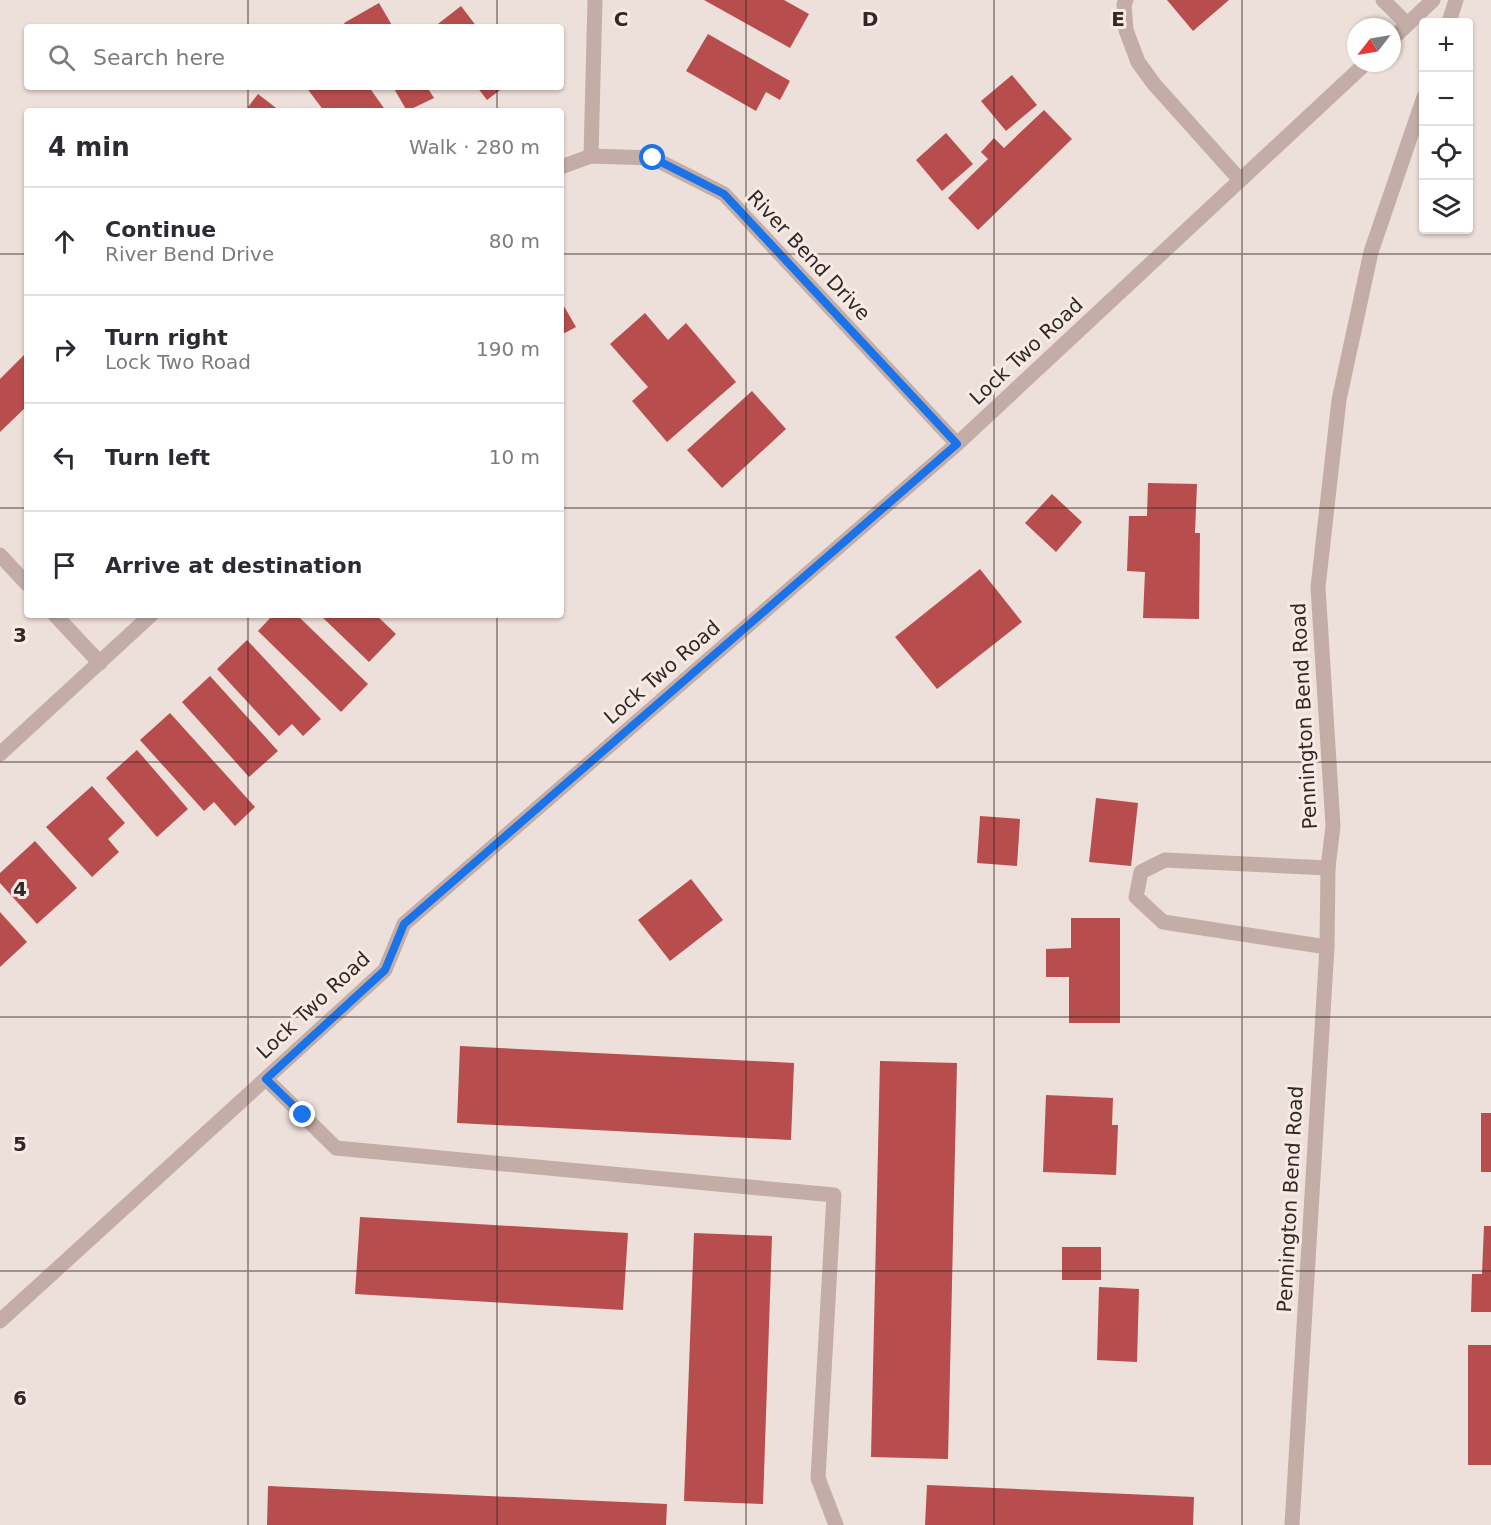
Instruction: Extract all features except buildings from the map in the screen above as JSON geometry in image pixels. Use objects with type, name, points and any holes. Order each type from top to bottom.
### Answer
[{"type":"street","points":[[591,156],[595,0]]},
{"type":"street","points":[[1126,0],[1124,4],[1126,30],[1138,62],[1154,84],[1240,180]]},
{"type":"street","points":[[1383,0],[1407,24]]},
{"type":"street","points":[[1401,30],[1433,0]]},
{"type":"street","points":[[1450,18],[1456,0]]},
{"type":"street","name":"Lock Two Road","points":[[0,1321],[385,970],[404,924],[957,444],[1356,72]]},
{"type":"street","name":"Pennington Bend Road","points":[[1292,1525],[1327,947],[1328,868],[1333,826],[1318,587],[1339,400],[1371,252],[1419,112]]},
{"type":"street","name":"River Bend Drive","points":[[564,166],[591,156],[653,158],[724,194],[957,444]]},
{"type":"street","points":[[0,555],[24,581]]},
{"type":"street","points":[[59,618],[100,663]]},
{"type":"street","points":[[0,754],[148,618]]},
{"type":"street","points":[[1327,947],[1163,922],[1136,897],[1141,872],[1165,860],[1328,868]]},
{"type":"street","points":[[266,1079],[336,1148],[834,1195],[818,1478],[836,1525]]},
{"type":"route","points":[[303,1115],[266,1079],[385,970],[404,924],[957,444],[724,194],[653,158]]}]
